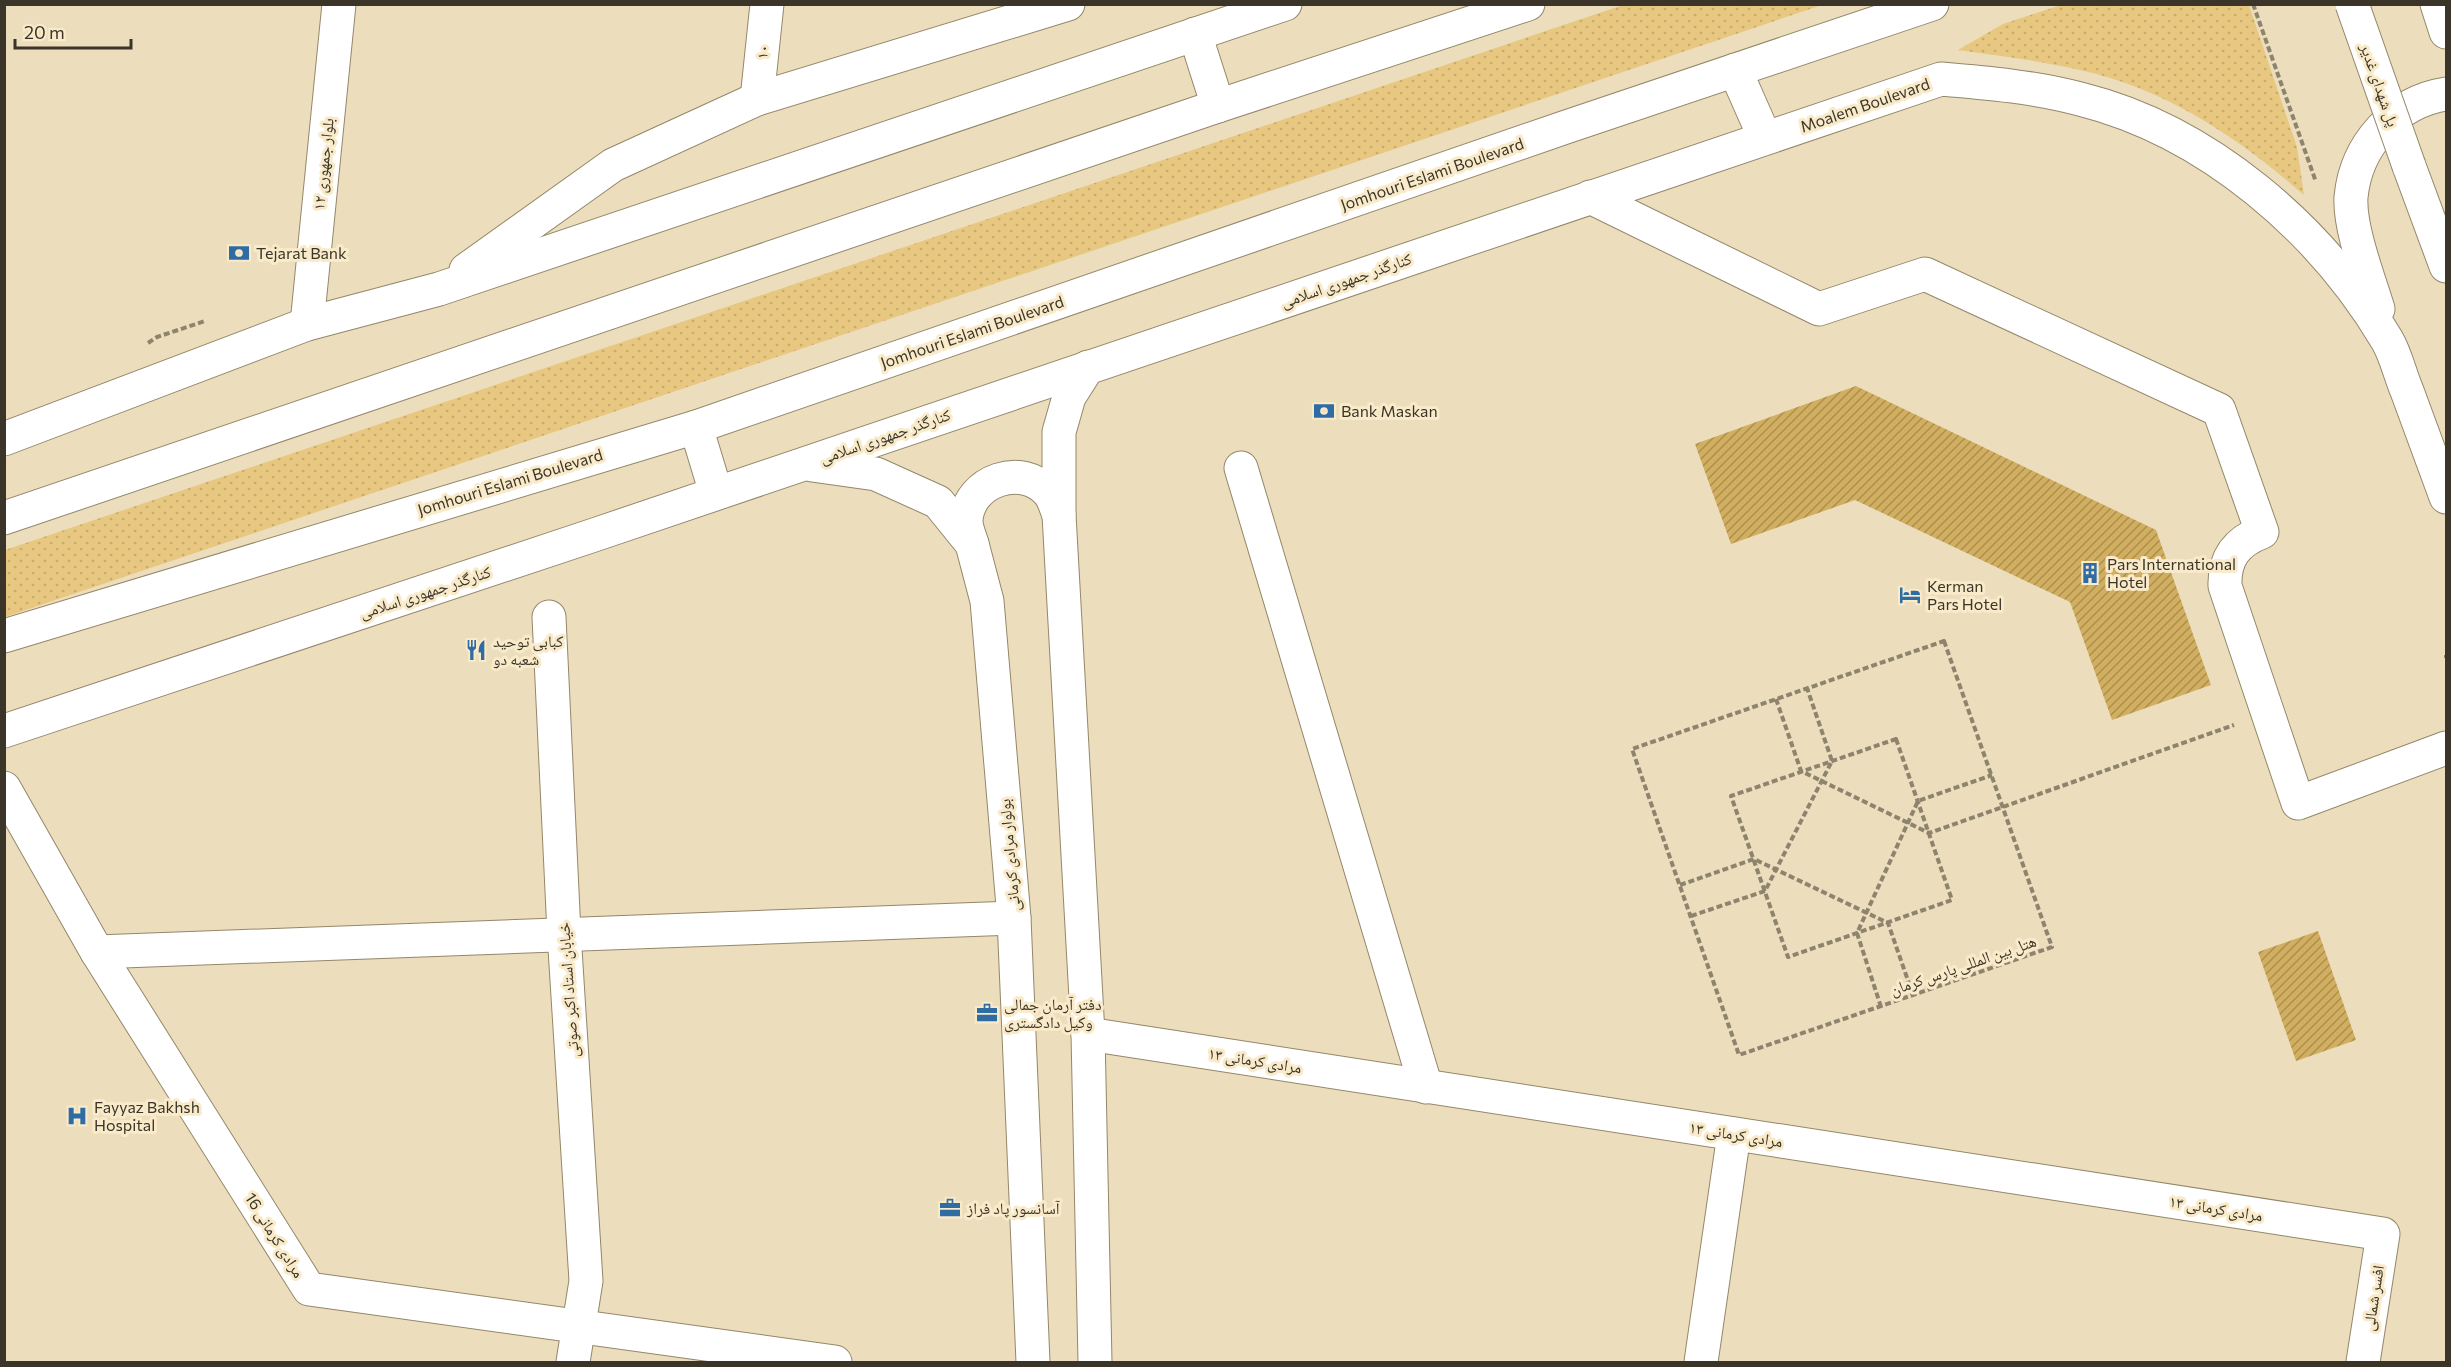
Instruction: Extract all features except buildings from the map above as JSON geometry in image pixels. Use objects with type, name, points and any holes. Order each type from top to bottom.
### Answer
[{"type":"main road","name":"بلوار جمهوری ۱۲","points":[[307,324],[339,4]]},
{"type":"main road","name":"۱۰","points":[[757,99],[767,4]]},
{"type":"main road","points":[[439,290],[613,165],[757,99],[1068,4]]},
{"type":"main road","points":[[4,439],[307,324],[439,290],[1285,4]]},
{"type":"main road","points":[[4,518],[1218,106],[1528,4]]},
{"type":"main road","name":"Jomhouri Eslami Boulevard","points":[[4,636],[696,427],[1932,4]]},
{"type":"main road","name":"پل شهدای غدیر","points":[[2352,4],[2446,266]]},
{"type":"main road","points":[[2437,4],[2446,32]]},
{"type":"main road","points":[[1195,34],[1218,106]]},
{"type":"main road","points":[[1735,70],[1765,138]]},
{"type":"main road","name":"Moalem Boulevard","points":[[1765,138],[1941,79],[2017,85],[2083,99],[2145,123],[2205,153],[2260,191],[2309,236],[2353,287],[2388,342],[2446,497]]},
{"type":"main road","points":[[2388,342],[2358,242],[2351,198],[2362,156],[2388,120],[2426,97],[2446,94]]},
{"type":"main road","name":"کنارگذر جمهوری اسلامی","points":[[4,731],[804,464],[1765,138]]},
{"type":"main road","points":[[1590,197],[1819,309],[1925,274],[2219,410],[2262,532],[2248,537],[2236,546],[2228,558],[2224,572],[2224,586],[2298,803],[2446,748]]},
{"type":"main road","points":[[1088,367],[1069,397],[1059,432],[1059,514],[1088,1034],[1095,1362]]},
{"type":"main road","points":[[4,420],[40,427]]},
{"type":"main road","points":[[696,427],[716,493]]},
{"type":"main road","name":"بولوار مرادی کرمانی","points":[[804,464],[876,474],[938,502],[972,544],[987,601],[1014,918],[1033,1362]]},
{"type":"main road","points":[[1241,468],[1426,1087]]},
{"type":"main road","points":[[972,544],[966,522],[972,500],[987,483],[1009,476],[1031,480],[1049,494],[1059,514]]},
{"type":"main road","name":"خیابان استاد اکبر صوتی","points":[[549,617],[564,933],[586,1281],[573,1362]]},
{"type":"main road","name":"مرادی کرمانی 16","points":[[4,788],[97,952],[309,1290],[835,1362]]},
{"type":"main road","points":[[97,952],[1014,918]]},
{"type":"main road","name":"مرادی کرمانی ۱۳","points":[[1088,1034],[2383,1234]]},
{"type":"main road","points":[[1701,1362],[1734,1134]]},
{"type":"main road","name":"افسر شمالی","points":[[2363,1362],[2383,1234]]},
{"type":"path","points":[[2253,4],[2317,185]]},
{"type":"path","points":[[147,344],[157,337],[213,318]]},
{"type":"path","name":"هتل بین المللی پارس کرمان","points":[[1944,641],[2052,947],[1740,1055],[1632,749],[1776,699],[1944,641]]},
{"type":"path","points":[[1691,916],[1765,891],[1832,761],[1807,688]]},
{"type":"path","points":[[1776,699],[1801,771],[1929,833],[2268,713]]},
{"type":"path","points":[[1896,739],[1952,900],[1788,957],[1731,796],[1801,771],[1896,739]]},
{"type":"path","points":[[1881,1006],[1857,933],[1918,801],[1992,775]]},
{"type":"path","points":[[1680,885],[1754,859],[1888,923],[1913,995]]},
{"type":"shaded area","points":[[1626,4],[1822,5],[5,617],[5,550]]},
{"type":"shaded area","points":[[2061,5],[2249,5],[2297,147],[2304,195],[2280,174],[2228,136],[2202,119],[2145,91],[2115,79],[2069,67],[1958,50],[2003,24]]},
{"type":"place","name":"Tejarat Bank","points":[[239,253]]},
{"type":"place","name":"Bank Maskan","points":[[1324,411]]},
{"type":"place","name":"Pars International Hotel","points":[[2090,573]]},
{"type":"place","name":"Kerman Pars Hotel","points":[[1910,595]]},
{"type":"place","name":"کبابی توحید شعبه دو","points":[[476,650]]},
{"type":"place","name":"دفتر آرمان جمالی وکیل دادگستری","points":[[987,1013]]},
{"type":"place","name":"Fayyaz Bakhsh Hospital","points":[[77,1116]]},
{"type":"place","name":"آسانسور پاد فراز","points":[[950,1208]]}]
